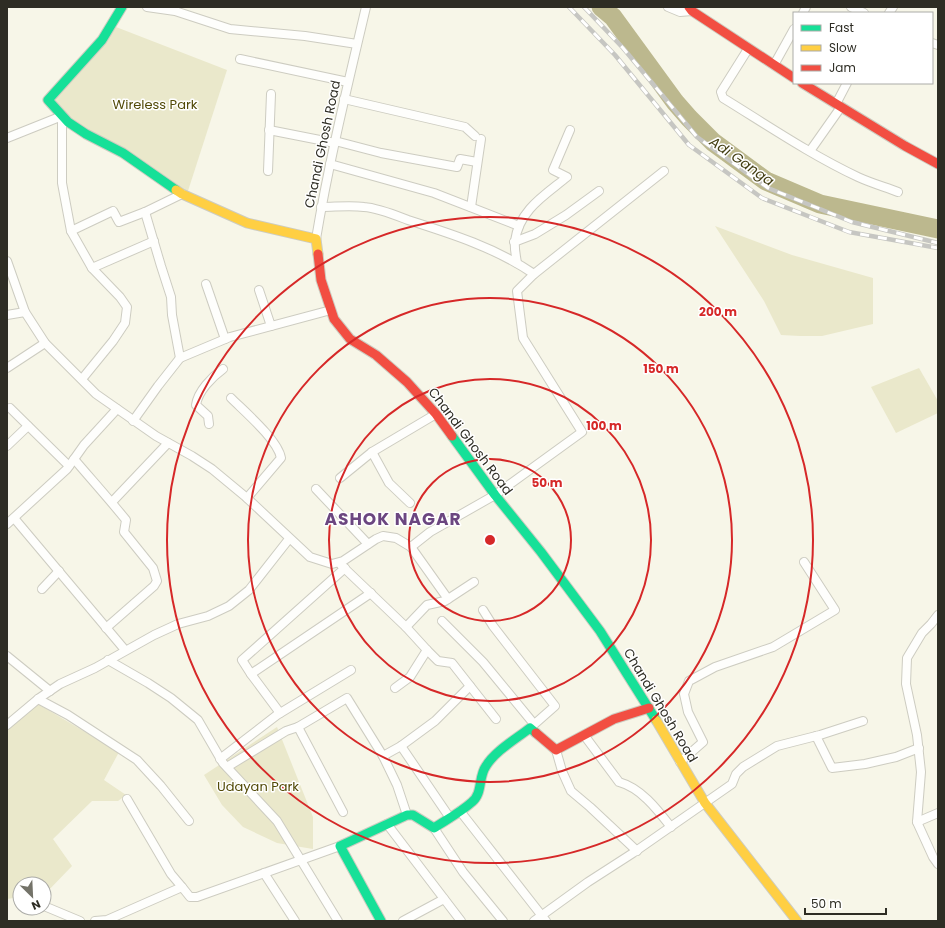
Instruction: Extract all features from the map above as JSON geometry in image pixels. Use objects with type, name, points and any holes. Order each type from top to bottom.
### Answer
[{"type":"street","points":[[122,7],[102,40],[48,100],[68,122],[86,134],[123,153],[182,194],[248,223],[316,239]]},
{"type":"street","points":[[147,7],[175,9],[196,19],[230,28],[305,36],[357,44]]},
{"type":"street","name":"Chandi Ghosh Road","points":[[366,7],[330,164],[316,239],[321,280],[334,319],[350,339],[376,355],[408,382],[436,414],[495,495],[541,552],[600,631],[649,708],[705,803],[797,921]]},
{"type":"street","points":[[668,7],[680,12],[690,9],[748,49],[793,77]]},
{"type":"street","points":[[851,7],[862,12]]},
{"type":"street","points":[[774,65],[793,31]]},
{"type":"street","points":[[748,49],[721,92],[722,97],[810,152],[860,178],[898,192]]},
{"type":"street","points":[[240,59],[348,82]]},
{"type":"street","points":[[804,84],[905,146],[938,164]]},
{"type":"street","points":[[810,152],[838,105],[847,84]]},
{"type":"street","points":[[268,171],[271,94]]},
{"type":"street","points":[[344,100],[465,127],[478,138],[477,162],[471,207]]},
{"type":"street","points":[[7,138],[62,116]]},
{"type":"street","points":[[62,116],[62,183],[71,231],[92,268],[120,297],[127,307],[125,323],[113,341],[82,379]]},
{"type":"street","points":[[269,130],[457,167],[460,159],[477,162]]},
{"type":"street","points":[[517,263],[514,242],[520,221],[530,208],[567,177],[553,170],[570,130]]},
{"type":"street","points":[[330,164],[434,193],[519,226]]},
{"type":"street","points":[[411,547],[430,532],[495,495],[582,432],[524,338],[517,291],[534,274],[664,171]]},
{"type":"street","points":[[514,242],[535,234],[566,215],[599,191]]},
{"type":"street","points":[[71,231],[113,211],[119,222],[145,212],[182,194]]},
{"type":"street","points":[[321,207],[365,207],[452,234],[491,250],[517,263],[534,274]]},
{"type":"street","points":[[145,212],[172,297],[172,315],[180,358]]},
{"type":"street","points":[[92,268],[154,241]]},
{"type":"street","points":[[7,261],[26,312],[45,343],[96,394],[168,443],[212,469],[268,516],[289,539],[310,557],[332,564],[343,560],[383,536],[396,538],[411,547],[448,599]]},
{"type":"street","points":[[206,284],[225,339]]},
{"type":"street","points":[[259,290],[271,326]]},
{"type":"street","points":[[133,420],[180,358],[225,339],[331,310]]},
{"type":"street","points":[[7,315],[26,312]]},
{"type":"street","points":[[7,368],[45,343]]},
{"type":"street","points":[[209,424],[208,416],[196,405],[197,398],[213,376],[223,369]]},
{"type":"street","points":[[231,398],[262,428],[280,452],[281,458],[247,498]]},
{"type":"street","points":[[10,408],[69,466]]},
{"type":"street","points":[[7,524],[69,466],[84,445],[117,409]]},
{"type":"street","points":[[340,478],[372,452],[436,414]]},
{"type":"street","points":[[7,446],[28,426]]},
{"type":"street","points":[[112,502],[168,443]]},
{"type":"street","points":[[372,452],[389,483],[410,503]]},
{"type":"street","points":[[74,459],[126,520],[124,532],[153,568],[157,580],[154,586],[106,628]]},
{"type":"street","points":[[316,489],[368,544]]},
{"type":"street","points":[[14,518],[124,650]]},
{"type":"street","points":[[7,725],[50,691],[124,650],[178,624],[208,616],[229,606],[249,590],[289,539]]},
{"type":"street","points":[[338,562],[438,661],[452,663],[496,719]]},
{"type":"street","points":[[680,762],[703,742],[688,712],[684,694],[689,681],[715,667],[773,647],[835,610],[804,562]]},
{"type":"street","points":[[280,713],[242,660],[345,568]]},
{"type":"street","points":[[42,589],[59,571]]},
{"type":"street","points":[[406,628],[427,605],[445,601],[474,582]]},
{"type":"street","points":[[251,674],[371,593]]},
{"type":"street","points":[[434,828],[474,802],[479,793],[480,780],[485,767],[492,758],[555,706],[493,626],[483,610]]},
{"type":"street","points":[[938,615],[922,633],[907,658],[906,684],[919,748],[921,772],[917,822],[933,857],[938,864]]},
{"type":"street","points":[[442,621],[483,662],[532,726],[556,750],[562,771],[571,791],[637,851]]},
{"type":"street","points":[[395,688],[410,677],[427,650]]},
{"type":"street","points":[[7,656],[50,691]]},
{"type":"street","points":[[108,660],[160,690],[198,720],[220,759],[277,820],[338,921]]},
{"type":"street","points":[[220,759],[280,713],[351,670]]},
{"type":"street","points":[[383,756],[401,746],[435,721],[470,686]]},
{"type":"street","points":[[227,767],[286,731],[298,728],[347,698],[383,756],[407,815]]},
{"type":"street","points":[[38,699],[68,715],[137,760],[162,786],[189,821]]},
{"type":"street","points":[[556,750],[567,746],[614,719],[649,708]]},
{"type":"street","points":[[534,921],[544,918],[588,882],[637,851],[732,784],[736,774],[743,767],[777,746],[816,736],[863,721]]},
{"type":"street","points":[[298,728],[343,812]]},
{"type":"street","points":[[584,735],[619,782],[627,784],[643,796],[656,808],[671,827]]},
{"type":"street","points":[[816,736],[832,768],[865,764],[896,757],[919,748]]},
{"type":"street","points":[[401,746],[450,818]]},
{"type":"street","points":[[127,799],[171,874],[190,897],[197,897],[340,846],[407,815],[413,815],[434,828],[463,872],[503,921]]},
{"type":"street","points":[[460,811],[544,918]]},
{"type":"street","points":[[917,822],[938,813]]},
{"type":"street","points":[[387,824],[461,921]]},
{"type":"street","points":[[340,846],[381,921]]},
{"type":"street","points":[[264,873],[295,921]]},
{"type":"street","points":[[95,921],[107,920],[182,887]]},
{"type":"street","points":[[403,921],[444,899]]},
{"type":"street","points":[[52,909],[80,921]]},
{"type":"green space","name":"Wireless Park","points":[[116,27],[227,70],[187,194],[71,120],[52,101]]},
{"type":"green space","points":[[715,226],[792,255],[873,278],[873,324],[822,336],[781,335],[764,301]]},
{"type":"green space","points":[[919,368],[938,401],[938,413],[896,433],[871,387]]},
{"type":"green space","points":[[38,704],[119,752],[104,780],[126,795],[118,801],[92,801],[53,839],[72,866],[52,887],[52,876],[12,876],[12,898],[7,899],[7,728]]},
{"type":"green space","name":"Udayan Park","points":[[277,727],[313,817],[313,849],[277,843],[243,827],[222,805],[204,775]]},
{"type":"waterway","name":"Adi Ganga","points":[[601,7],[613,17],[675,102],[689,118],[713,142],[766,181],[820,204],[938,229]]},
{"type":"railway","points":[[569,7],[615,55],[689,145],[762,198],[849,232],[938,248]]},
{"type":"railway","points":[[584,7],[623,48],[697,137],[768,188],[852,222],[938,243]]},
{"type":"traffic: fast","points":[[122,7],[102,40],[48,100],[68,122],[86,134],[123,153],[176,190]]},
{"type":"traffic: fast","points":[[452,436],[495,495],[541,552],[600,631],[656,720]]},
{"type":"traffic: fast","points":[[381,921],[340,846],[407,815],[413,815],[434,828],[472,802],[478,794],[484,770],[495,755],[530,728],[536,733]]},
{"type":"traffic: slow","points":[[176,190],[247,223],[316,239],[318,254]]},
{"type":"traffic: slow","points":[[656,720],[705,803],[797,921]]},
{"type":"traffic: jam","points":[[689,7],[692,11],[793,77]]},
{"type":"traffic: jam","points":[[804,84],[905,146],[938,164]]},
{"type":"traffic: jam","points":[[318,254],[321,280],[334,319],[350,339],[376,355],[407,382],[436,414],[452,436]]},
{"type":"traffic: jam","points":[[536,733],[556,750],[614,719],[649,708]]},
{"type":"district","name":"ASHOK NAGAR","points":[[393,519]]}]
